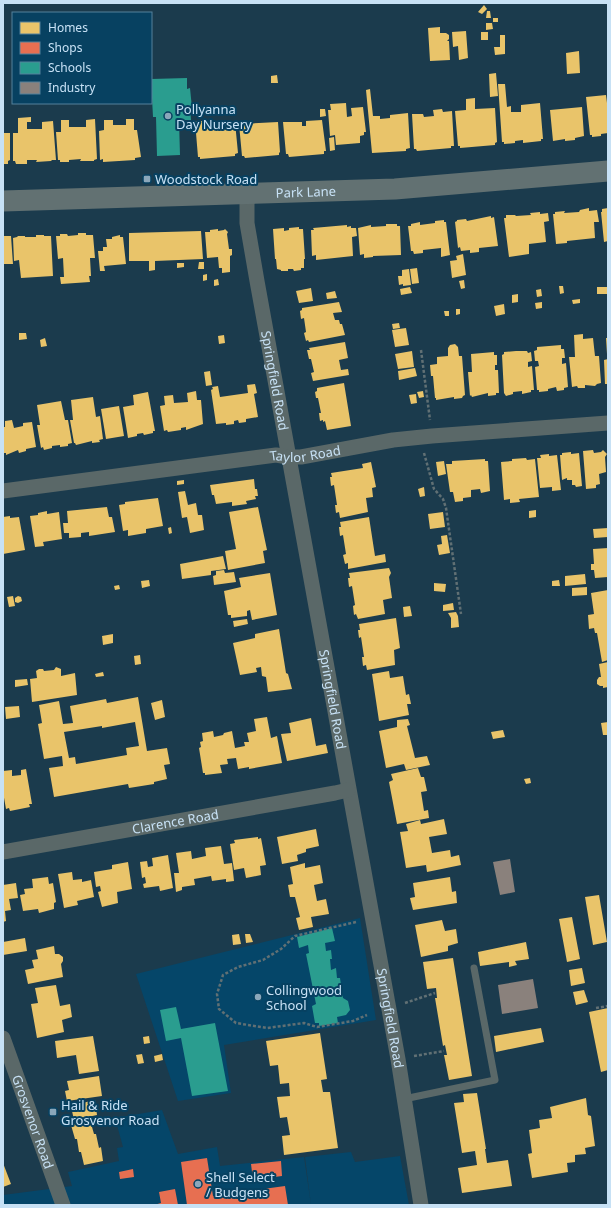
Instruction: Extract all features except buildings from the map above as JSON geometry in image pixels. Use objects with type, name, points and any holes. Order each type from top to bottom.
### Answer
[{"type":"main road","name":"Park Lane","points":[[3,201],[395,189],[608,171]]},
{"type":"street","name":"Springfield Road","points":[[247,193],[248,230],[348,790],[398,1058],[421,1205]]},
{"type":"street","name":"Taylor Road","points":[[3,491],[164,471],[276,455],[301,457],[393,440],[608,423]]},
{"type":"street","name":"Clarence Road","points":[[3,852],[348,790]]},
{"type":"street","name":"Grosvenor Road","points":[[3,1038],[63,1205]]},
{"type":"lane","points":[[404,1099],[495,1080],[474,968]]},
{"type":"path","points":[[421,350],[426,437],[434,489],[443,500],[446,508],[461,614]]},
{"type":"path","points":[[367,1014],[353,1021],[317,1027],[304,1023],[267,1028],[236,1023],[219,1009],[217,994],[223,975],[238,967],[263,960],[281,949],[295,936],[372,918]]},
{"type":"path","points":[[388,1008],[434,993]]},
{"type":"path","points":[[596,1008],[608,1006]]},
{"type":"path","points":[[398,1058],[444,1051]]},
{"type":"shaded area","name":"Collingwood School","points":[[360,918],[376,1020],[224,1045],[231,1093],[178,1101],[136,974]]},
{"type":"shaded area","points":[[162,1110],[178,1154],[217,1147],[220,1166],[304,1157],[311,1205],[3,1205],[3,1195],[72,1186],[68,1172],[119,1161],[117,1148],[123,1147],[115,1118]]},
{"type":"shaded area","points":[[351,1152],[355,1162],[400,1156],[409,1205],[311,1205],[305,1157]]},
{"type":"place","name":"Pollyanna Day Nursery","points":[[168,116]]},
{"type":"place","name":"Woodstock Road","points":[[147,179]]},
{"type":"place","name":"Collingwood School","points":[[258,997]]},
{"type":"place","name":"Hail & Ride Grosvenor Road","points":[[53,1112]]},
{"type":"place","name":"Shell Select / Budgens","points":[[198,1184]]}]
